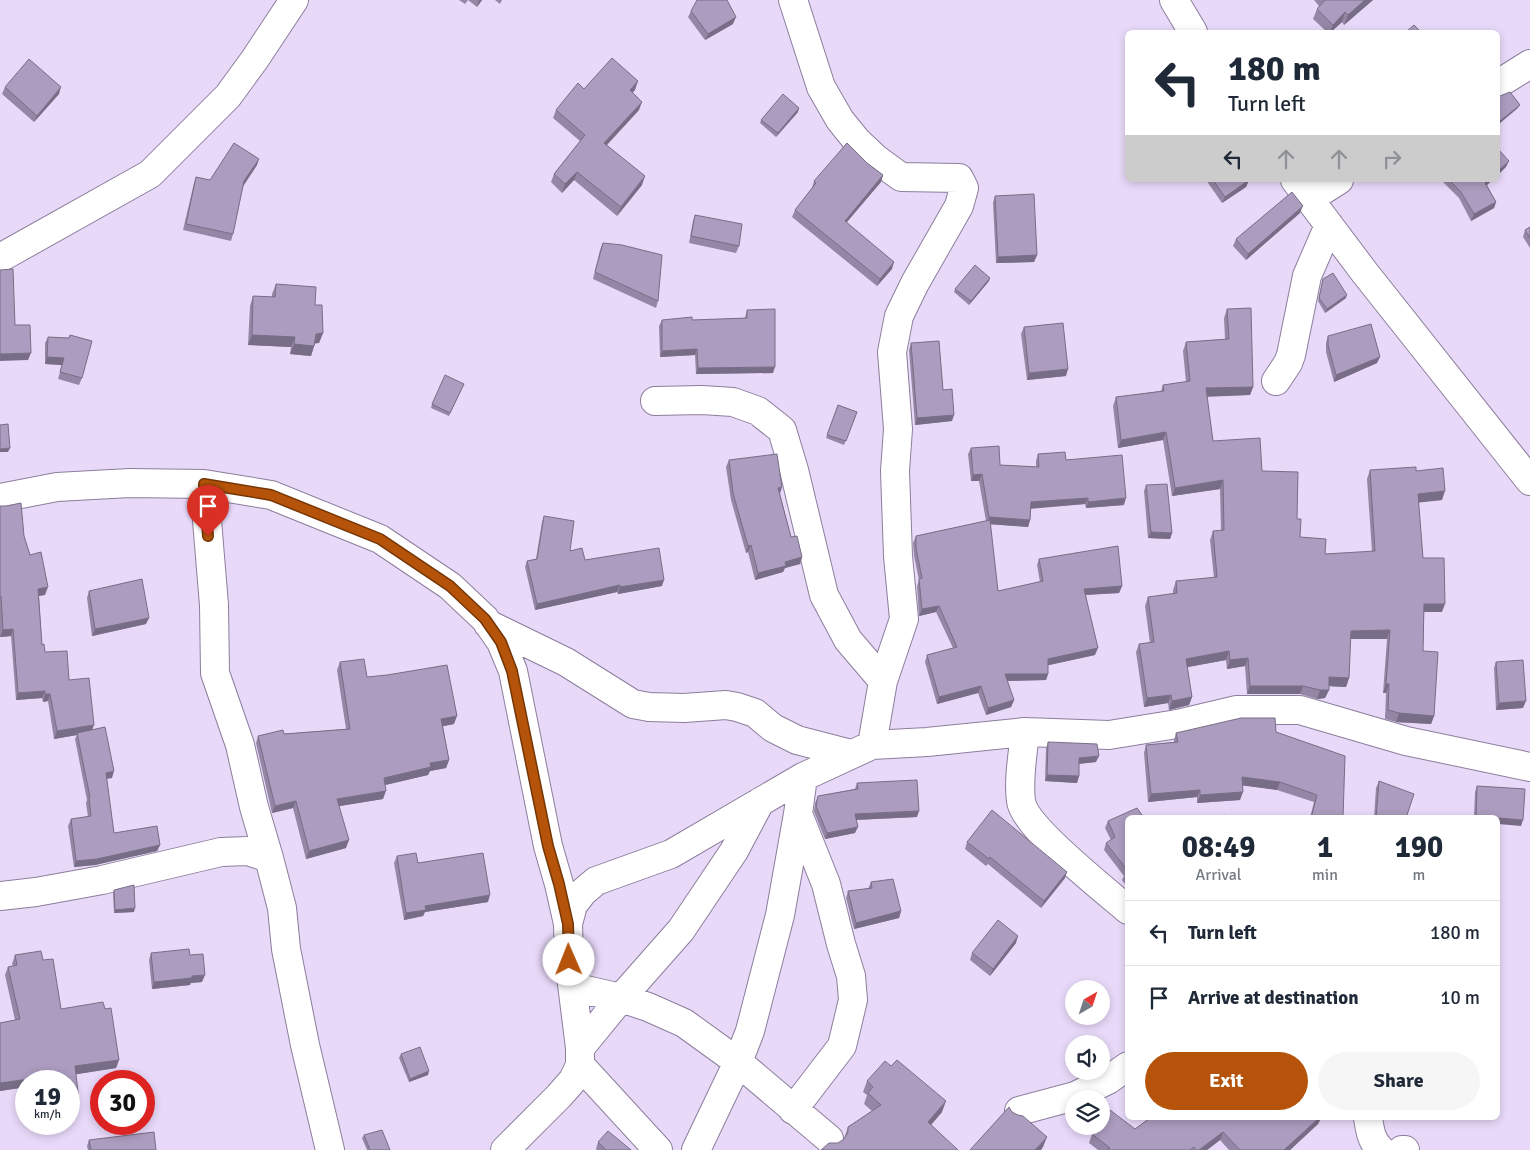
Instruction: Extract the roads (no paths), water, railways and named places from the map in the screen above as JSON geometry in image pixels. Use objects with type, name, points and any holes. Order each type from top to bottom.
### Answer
[{"type":"street","points":[[0,258],[150,174],[228,96],[294,0]]},
{"type":"street","points":[[568,924],[573,905],[583,892],[596,881],[671,854],[802,777],[861,750],[904,619],[898,556],[895,471],[898,429],[892,352],[899,316],[915,283],[959,206],[964,188],[959,178],[902,177],[874,158],[857,141],[840,120],[821,86],[792,0]]},
{"type":"street","points":[[1174,0],[1192,30]]},
{"type":"street","points":[[1500,83],[1530,64]]},
{"type":"street","points":[[1332,182],[1302,189],[1530,481]]},
{"type":"street","points":[[1276,381],[1291,355],[1307,276],[1329,225]]},
{"type":"street","points":[[655,400],[733,402],[758,411],[782,430],[794,470],[824,594],[848,640],[883,681]]},
{"type":"street","points":[[0,498],[57,487],[130,483],[204,484],[271,495],[380,539],[450,586],[488,624],[501,642],[512,671],[548,846],[568,924],[569,960],[580,1056],[658,1150]]},
{"type":"street","points":[[204,484],[214,605],[216,673],[240,745],[254,807],[282,908],[286,949],[305,1045],[330,1150]]},
{"type":"street","points":[[488,624],[566,662],[633,704],[649,707],[684,708],[726,705],[737,707],[755,713],[773,728],[797,740],[861,750],[1024,732],[1110,735],[1177,724],[1236,710],[1300,710],[1406,741],[1530,766]]},
{"type":"street","points":[[1024,732],[1020,781],[1021,803],[1029,819],[1045,838],[1125,907]]},
{"type":"street","points":[[696,1150],[738,1062],[750,1031],[780,915],[798,814],[802,777]]},
{"type":"street","points":[[505,1150],[560,1096],[573,1080],[580,1056],[621,998],[681,930],[734,851],[760,802]]},
{"type":"street","points":[[793,1110],[842,1046],[853,1000],[851,976],[826,884],[798,814]]},
{"type":"street","points":[[0,896],[36,892],[102,880],[221,852],[248,851],[269,858]]},
{"type":"street","points":[[573,987],[621,998],[648,1007],[684,1023],[738,1062],[793,1110],[829,1138]]},
{"type":"street","points":[[1018,1110],[1075,1096],[1108,1080],[1125,1068]]},
{"type":"street","points":[[1368,1120],[1372,1137],[1381,1150]]}]
